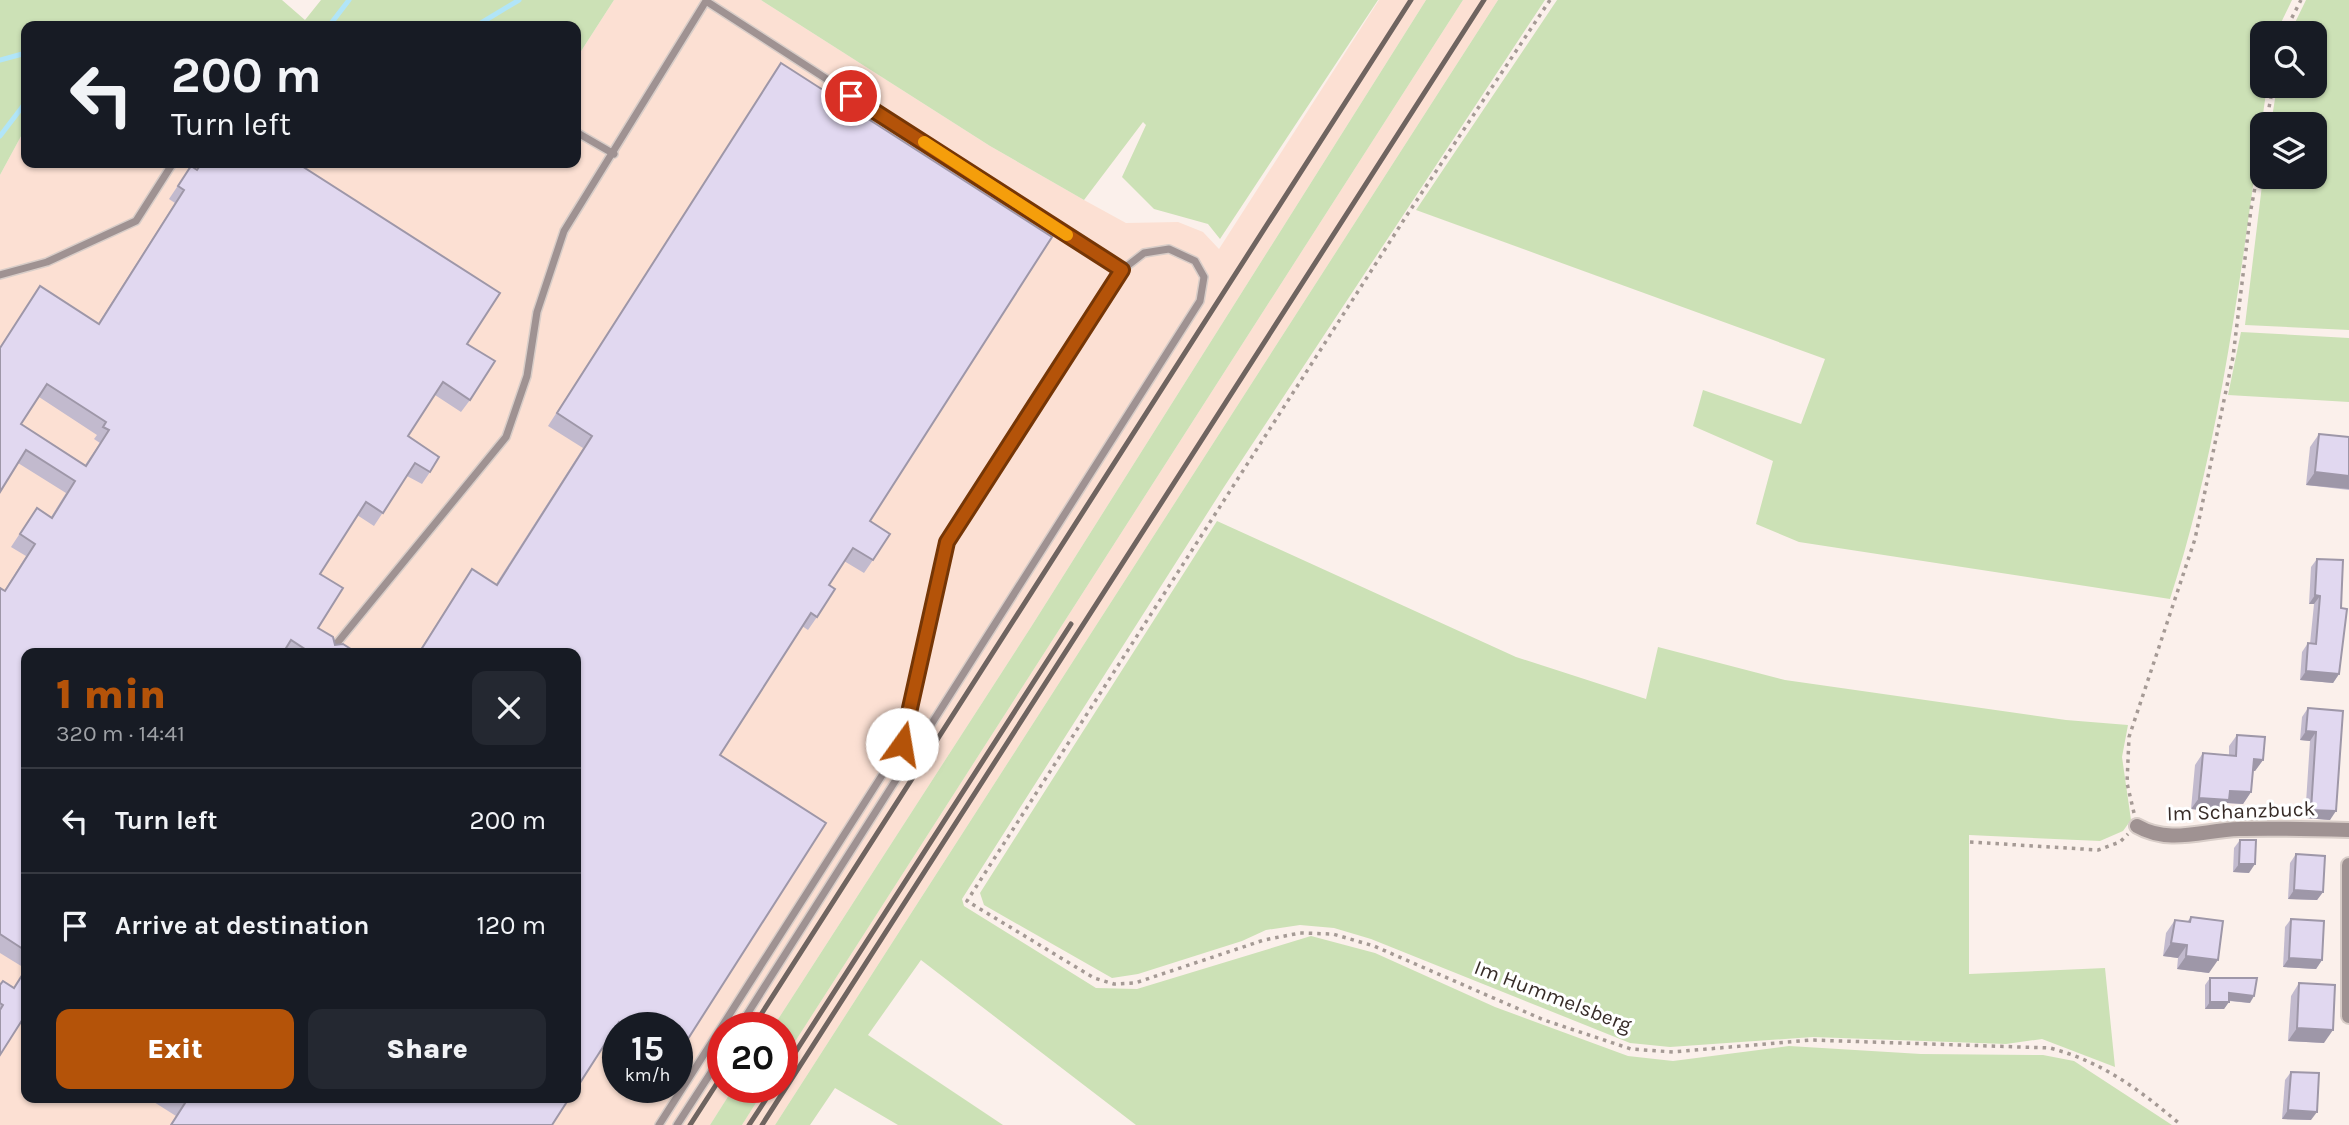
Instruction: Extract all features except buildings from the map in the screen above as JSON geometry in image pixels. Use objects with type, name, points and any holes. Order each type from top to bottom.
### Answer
[{"type":"street","name":"Im Schanzbuck","points":[[2137,826],[2153,835],[2182,836],[2235,829],[2349,830]]},
{"type":"street","points":[[2349,865],[2349,1016]]},
{"type":"lane","points":[[332,648],[506,437],[527,376],[537,312],[564,231],[706,1],[1122,270]]},
{"type":"lane","points":[[581,135],[614,154]]},
{"type":"lane","points":[[0,275],[47,262],[136,221],[170,168]]},
{"type":"lane","points":[[659,1125],[902,744],[947,542],[1122,270],[1144,253],[1169,249],[1195,261],[1203,277],[1200,300],[749,1012]]},
{"type":"lane","points":[[677,1125],[707,1079]]},
{"type":"path","name":"Im Hummelsberg","points":[[1550,0],[1407,215],[967,901],[1094,978],[1114,984],[1135,983],[1264,940],[1300,933],[1333,934],[1374,946],[1544,1020],[1631,1049],[1673,1052],[1811,1040],[2050,1048],[2081,1056],[2115,1073],[2181,1125]]},
{"type":"path","points":[[2290,21],[2301,0]]},
{"type":"path","points":[[1970,842],[2098,850],[2120,842],[2137,826],[2127,783],[2129,737],[2195,539],[2233,357],[2255,189]]},
{"type":"shaded area","points":[[614,0],[761,0],[990,146],[1126,223],[1178,222],[1203,232],[1219,249],[1379,0],[1426,0],[1031,627],[783,1012],[707,1012],[707,1103],[724,1103],[710,1125],[0,1125],[0,175],[21,136],[21,168],[581,168],[581,51]]},
{"type":"shaded area","points":[[1463,0],[1498,0],[798,1089],[798,1037]]},
{"type":"shaded area","points":[[756,1103],[789,1103],[775,1125],[742,1125]]},
{"type":"green space","points":[[0,0],[282,0],[305,20],[321,0],[614,0],[581,51],[581,21],[21,21],[21,136],[0,175]]},
{"type":"green space","points":[[761,0],[1378,0],[1220,239],[1208,224],[1154,209],[1122,177],[1146,125],[1143,122],[1084,200],[990,146]]},
{"type":"green space","points":[[1426,0],[1463,0],[798,1037],[798,1012],[783,1012],[1031,627]]},
{"type":"green space","points":[[1498,0],[1545,0],[1224,487],[962,899],[964,906],[1096,988],[1137,989],[1311,936],[1375,953],[1495,1007],[1628,1056],[1673,1061],[1789,1046],[1921,1054],[2043,1055],[2074,1061],[2172,1125],[1136,1125],[921,960],[868,1035],[1003,1125],[898,1125],[835,1088],[810,1125],[775,1125],[789,1103],[798,1103],[798,1089]]},
{"type":"green space","points":[[1557,0],[2292,0],[2282,21],[2250,21],[2250,98],[2265,98],[2263,112],[2250,112],[2250,189],[2253,189],[2240,280],[2204,473],[2170,599],[1799,542],[1756,524],[1773,461],[1693,426],[1703,390],[1801,424],[1825,359],[1416,210]]},
{"type":"green space","points":[[2306,0],[2349,0],[2349,330],[2245,325],[2262,189],[2327,189],[2327,112],[2273,112],[2275,98],[2327,98],[2327,21],[2296,21]]},
{"type":"green space","points":[[2241,332],[2349,338],[2349,402],[2228,395]]},
{"type":"green space","points":[[1217,521],[1516,657],[1646,699],[1658,647],[1785,680],[2066,720],[2128,725],[2122,757],[2131,820],[2123,831],[2100,841],[1969,835],[1969,974],[2105,968],[2115,1067],[2042,1039],[2006,1044],[1813,1037],[1670,1047],[1630,1043],[1371,939],[1334,928],[1300,925],[1266,930],[1242,941],[1138,974],[1112,978],[984,905],[980,893]]},
{"type":"green space","points":[[724,1103],[756,1103],[742,1125],[710,1125]]},
{"type":"waterway","points":[[333,21],[349,0]]},
{"type":"waterway","points":[[484,21],[519,0]]},
{"type":"waterway","points":[[0,60],[21,54]]},
{"type":"waterway","points":[[0,136],[21,109]]},
{"type":"railway","points":[[763,1012],[1411,0]]},
{"type":"railway","points":[[762,1125],[1484,0]]},
{"type":"railway","points":[[798,1048],[1071,624]]},
{"type":"railway","points":[[690,1125],[707,1099]]},
{"type":"railway","points":[[749,1125],[763,1103]]},
{"type":"slow traffic","points":[[924,142],[1067,235]]},
{"type":"route","points":[[851,96],[1122,270],[947,542],[902,744]]}]
